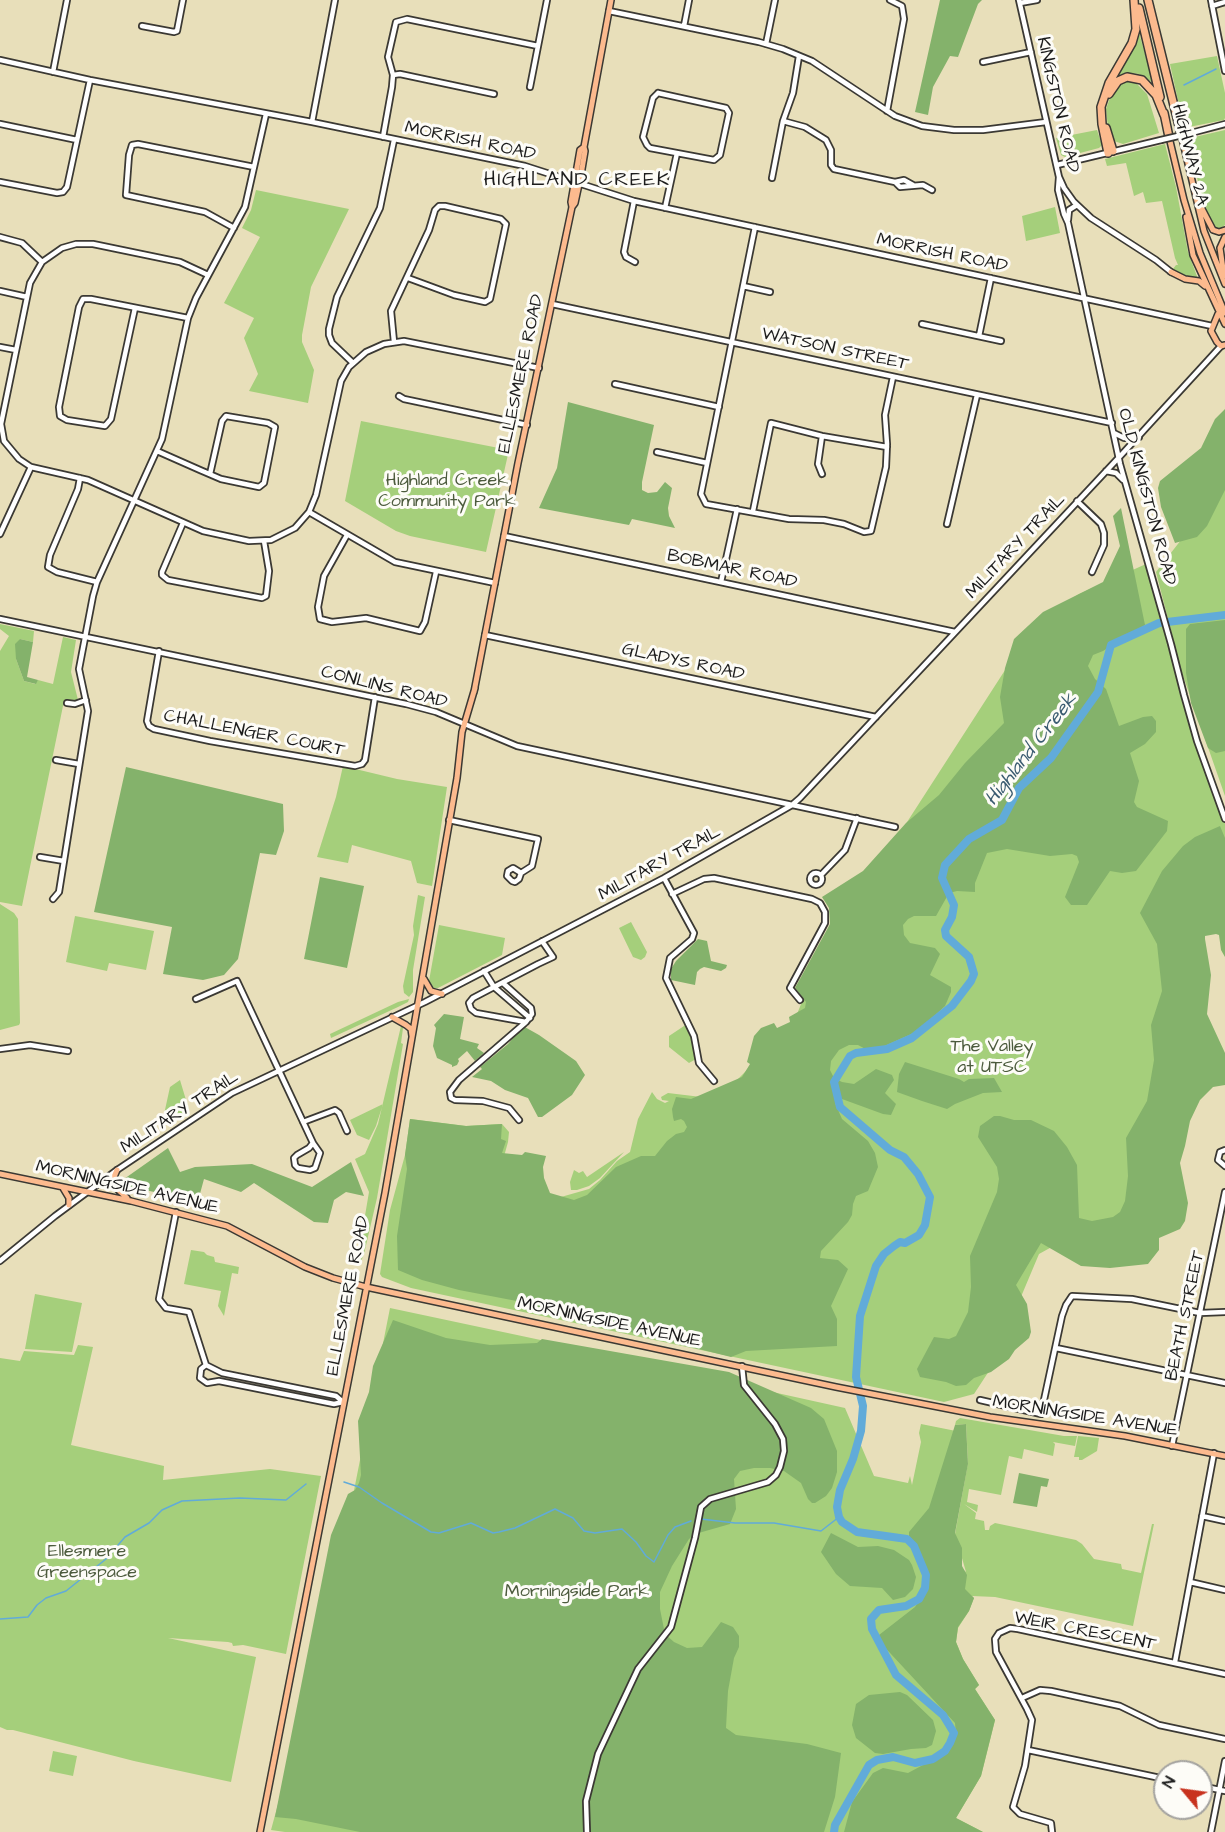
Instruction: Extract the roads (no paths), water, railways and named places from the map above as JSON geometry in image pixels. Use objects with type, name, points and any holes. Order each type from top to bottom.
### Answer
[{"type":"highway","name":"HIGHWAY 2A","points":[[1135,0],[1164,115],[1165,138]]},
{"type":"highway","points":[[1111,152],[1102,124],[1101,108],[1109,83],[1132,43],[1136,28],[1135,0]]},
{"type":"highway","name":"HIGHWAY 2A","points":[[1148,0],[1180,134]]},
{"type":"highway","points":[[1111,152],[1105,113],[1107,98],[1118,81],[1127,77],[1142,80],[1156,94],[1164,115]]},
{"type":"main road","name":"ELLESMERE ROAD","points":[[261,1832],[413,1037],[465,725],[475,688],[504,536],[572,207],[575,203],[611,0]]},
{"type":"main road","name":"HIGHWAY 2A","points":[[1180,134],[1204,231],[1225,282]]},
{"type":"main road","name":"HIGHWAY 2A","points":[[1165,138],[1206,272],[1225,313]]},
{"type":"main road","points":[[1196,195],[1210,227],[1219,232],[1225,230]]},
{"type":"main road","points":[[1184,200],[1193,255],[1225,324]]},
{"type":"main road","points":[[1225,237],[1220,248],[1225,282]]},
{"type":"main road","points":[[1171,272],[1185,279],[1199,281],[1208,289]]},
{"type":"main road","points":[[1217,309],[1218,318],[1212,326],[1213,336],[1223,346]]},
{"type":"main road","points":[[423,976],[429,990],[442,994]]},
{"type":"main road","points":[[392,1017],[411,1029],[413,1037]]},
{"type":"main road","points":[[117,1170],[114,1186],[131,1201]]},
{"type":"main road","name":"MORNINGSIDE AVENUE","points":[[0,1174],[131,1201],[227,1226],[305,1267],[366,1287],[836,1387],[990,1417],[1125,1436],[1225,1456]]},
{"type":"main road","points":[[62,1187],[69,1198],[69,1205]]},
{"type":"street","points":[[53,72],[67,0]]},
{"type":"street","points":[[142,26],[177,31],[183,0]]},
{"type":"street","points":[[312,122],[335,0]]},
{"type":"street","points":[[530,87],[547,0]]},
{"type":"street","points":[[684,26],[689,0]]},
{"type":"street","points":[[766,44],[775,0]]},
{"type":"street","points":[[887,111],[904,19],[902,6],[890,0]]},
{"type":"street","points":[[1020,1],[1036,0]]},
{"type":"street","points":[[1211,0],[1225,72]]},
{"type":"street","name":"KINGSTON ROAD","points":[[1020,1],[1059,177],[1075,203],[1091,218],[1171,272]]},
{"type":"street","points":[[1212,6],[1225,2]]},
{"type":"street","points":[[609,11],[766,44],[799,56],[812,61],[887,111],[922,126],[954,130],[983,130],[1046,122]]},
{"type":"street","points":[[383,137],[393,75],[388,57],[396,22],[403,20],[538,46]]},
{"type":"street","points":[[983,62],[1030,52]]},
{"type":"street","points":[[772,178],[783,121],[793,94],[799,56]]},
{"type":"street","name":"MORRISH ROAD","points":[[0,60],[525,166],[634,201],[1212,326]]},
{"type":"street","points":[[393,75],[494,94]]},
{"type":"street","points":[[0,182],[57,194],[63,192],[67,186],[90,80]]},
{"type":"street","points":[[664,93],[726,108],[729,113],[720,155],[714,160],[677,153],[650,148],[644,140],[655,94],[664,93]]},
{"type":"street","points":[[53,899],[59,892],[88,711],[79,669],[97,582],[157,451],[167,421],[188,318],[247,200],[266,114]]},
{"type":"street","points":[[783,121],[805,127],[826,140],[831,150],[831,165],[834,169],[895,182],[900,187],[923,185],[932,190]]},
{"type":"street","points":[[0,124],[77,140]]},
{"type":"street","points":[[1056,165],[1225,124]]},
{"type":"street","points":[[353,363],[332,343],[329,329],[337,297],[380,208],[394,140]]},
{"type":"street","points":[[234,228],[205,212],[126,195],[132,145],[138,144],[254,167]]},
{"type":"street","points":[[665,208],[677,153]]},
{"type":"street","name":"OLD KINGSTON ROAD","points":[[1059,177],[1058,190],[1068,223],[1125,482],[1197,741],[1225,819]]},
{"type":"street","points":[[634,201],[624,252],[629,260],[635,262]]},
{"type":"street","points":[[1064,214],[1067,207],[1075,203]]},
{"type":"street","points":[[1068,223],[1069,210],[1075,203]]},
{"type":"street","points":[[394,342],[391,311],[429,230],[435,210],[439,206],[501,219],[506,224],[490,299],[484,302],[454,296],[408,278]]},
{"type":"street","points":[[755,227],[707,463],[702,494],[706,504],[789,519],[822,520],[843,524],[864,532],[871,531],[886,466],[885,415],[893,377]]},
{"type":"street","points":[[0,237],[23,244],[42,262]]},
{"type":"street","points":[[208,275],[180,262],[93,244],[76,244],[62,248],[42,262],[33,275],[2,401],[2,442],[31,467],[81,478],[203,531],[249,541],[264,541],[288,534],[303,521],[309,512],[316,495],[338,389],[344,374],[366,352],[394,342],[417,343],[539,368]]},
{"type":"street","points":[[980,336],[991,278]]},
{"type":"street","points":[[744,286],[770,292]]},
{"type":"street","points":[[0,291],[27,297]]},
{"type":"street","points":[[135,308],[111,418],[105,426],[67,420],[60,416],[59,407],[83,299],[91,298],[188,318]]},
{"type":"street","name":"WATSON STREET","points":[[552,304],[1112,423]]},
{"type":"street","points":[[922,324],[1000,341]]},
{"type":"street","points":[[0,346],[16,350]]},
{"type":"street","name":"MILITARY TRAIL","points":[[0,1262],[69,1205],[117,1170],[232,1093],[442,994],[663,878],[792,805],[1223,346]]},
{"type":"street","points":[[615,384],[719,407]]},
{"type":"street","points":[[947,524],[977,395]]},
{"type":"street","points":[[399,396],[404,399],[527,425]]},
{"type":"street","points":[[157,451],[226,481],[259,487],[263,486],[275,428],[268,423],[226,416],[222,421],[210,474]]},
{"type":"street","points":[[753,511],[771,423],[822,436],[887,447]]},
{"type":"street","points":[[1114,433],[1124,438],[1139,437]]},
{"type":"street","points":[[822,436],[818,464],[822,474]]},
{"type":"street","points":[[657,452],[707,463]]},
{"type":"street","points":[[1,531],[31,467]]},
{"type":"street","points":[[1106,471],[1116,473],[1125,482]]},
{"type":"street","points":[[81,478],[75,499],[50,555],[48,567],[57,572],[97,582]]},
{"type":"street","points":[[1077,501],[1101,524],[1104,533],[1104,545],[1092,572]]},
{"type":"street","points":[[722,582],[737,509]]},
{"type":"street","points":[[309,512],[395,562],[495,583]]},
{"type":"street","points":[[183,523],[162,572],[168,580],[262,598],[266,596],[269,572],[264,541]]},
{"type":"street","points":[[347,536],[324,576],[318,607],[320,619],[332,622],[366,618],[420,631],[425,622],[436,572]]},
{"type":"street","name":"BOBMAR ROAD","points":[[504,536],[955,632]]},
{"type":"street","name":"CONLINS ROAD","points":[[0,618],[427,709],[517,747],[895,827]]},
{"type":"street","name":"GLADYS ROAD","points":[[485,635],[876,717]]},
{"type":"street","name":"CHALLENGER COURT","points":[[159,651],[147,721],[149,726],[210,741],[355,766],[362,764],[365,760],[375,697]]},
{"type":"street","points":[[67,703],[75,704],[86,700]]},
{"type":"street","points":[[56,760],[79,764]]},
{"type":"street","points":[[821,875],[845,850],[857,818]]},
{"type":"street","points":[[449,820],[537,839],[532,866],[521,873]]},
{"type":"street","points":[[40,857],[64,861]]},
{"type":"street","points":[[663,878],[690,928],[692,939],[670,958],[666,978],[694,1036],[699,1063],[714,1081]]},
{"type":"street","points":[[672,894],[706,879],[715,878],[813,899],[820,903],[826,912],[826,921],[790,988],[800,1000]]},
{"type":"street","points":[[528,1020],[476,1013],[471,1009],[469,1003],[472,998],[553,957],[542,941]]},
{"type":"street","points":[[484,971],[495,987],[528,1020]]},
{"type":"street","points":[[196,999],[237,981],[278,1071],[320,1153],[316,1166],[310,1170],[298,1168],[294,1158],[313,1143]]},
{"type":"street","points":[[503,983],[531,1008],[532,1014],[458,1081],[451,1088],[450,1094],[451,1098],[457,1100],[483,1101],[509,1108],[519,1120]]},
{"type":"street","points":[[0,1049],[30,1045],[68,1051]]},
{"type":"street","points":[[303,1122],[335,1110],[339,1113],[347,1131]]},
{"type":"street","points":[[1225,1150],[1220,1152],[1218,1160],[1225,1166]]},
{"type":"street","name":"BEATH STREET","points":[[1172,1446],[1225,1192]]},
{"type":"street","points":[[176,1212],[159,1299],[166,1308],[189,1312],[206,1365],[222,1373],[336,1396],[343,1402]]},
{"type":"street","points":[[980,1400],[1041,1414],[1066,1305],[1072,1296],[1132,1299],[1200,1313],[1225,1312]]},
{"type":"street","points":[[1056,1348],[1225,1383]]},
{"type":"street","points":[[206,1365],[201,1369],[200,1378],[207,1383],[219,1381],[334,1404],[343,1402]]},
{"type":"street","points":[[587,1832],[586,1801],[598,1754],[638,1669],[671,1628],[695,1538],[700,1507],[710,1499],[768,1482],[776,1475],[780,1467],[784,1451],[783,1439],[775,1424],[744,1384],[742,1366]]},
{"type":"street","points":[[1175,1662],[1214,1453]]},
{"type":"street","points":[[1202,1516],[1225,1521]]},
{"type":"street","points":[[1190,1582],[1225,1590]]},
{"type":"street","name":"WEIR CRESCENT","points":[[1052,1832],[1051,1823],[1020,1814],[1014,1807],[1028,1750],[1032,1720],[994,1646],[995,1639],[1004,1630],[1018,1629],[1225,1674]]},
{"type":"street","points":[[1022,1698],[1040,1689],[1051,1691],[1120,1706],[1160,1725],[1225,1739]]},
{"type":"street","points":[[1028,1750],[1153,1776]]},
{"type":"street","points":[[1211,1832],[1225,1761]]},
{"type":"street","points":[[1213,1789],[1225,1791]]},
{"type":"waterway","points":[[1184,85],[1216,69]]},
{"type":"waterway","name":"Highland Creek","points":[[834,1832],[835,1825],[869,1765],[877,1760],[893,1757],[915,1763],[933,1759],[945,1751],[954,1733],[943,1715],[896,1675],[872,1629],[871,1619],[879,1610],[906,1606],[919,1599],[925,1588],[926,1575],[914,1546],[907,1539],[857,1532],[842,1522],[837,1507],[840,1490],[853,1459],[861,1431],[863,1406],[856,1377],[860,1316],[876,1266],[884,1254],[894,1246],[919,1235],[925,1225],[930,1197],[918,1174],[904,1157],[890,1150],[840,1107],[834,1082],[850,1056],[856,1053],[887,1049],[912,1038],[952,1006],[971,981],[974,974],[969,957],[946,936],[945,930],[952,917],[954,905],[942,878],[945,865],[969,839],[1002,820],[1019,788],[1051,758],[1098,692],[1111,645],[1159,623],[1225,615]]},
{"type":"waterway","points":[[344,1482],[359,1487],[431,1532],[439,1533],[471,1523],[493,1533],[499,1532],[515,1528],[555,1509],[573,1518],[584,1531],[595,1533],[622,1529],[654,1562],[668,1535],[675,1527],[691,1521]]},
{"type":"waterway","points":[[0,1619],[28,1617],[46,1598],[66,1591],[106,1559],[125,1537],[149,1523],[162,1510],[182,1501],[240,1498],[286,1500],[306,1484]]},
{"type":"waterway","points":[[701,1519],[735,1523],[774,1523],[821,1531],[839,1517]]},
{"type":"district","name":"HIGHLAND CREEK","points":[[577,181]]},
{"type":"park label","name":"Highland Creek Community Park","points":[[447,491]]},
{"type":"park label","name":"The Valley at UTSC","points":[[992,1057]]},
{"type":"park label","name":"Ellesmere Greenspace","points":[[87,1562]]},
{"type":"park label","name":"Morningside Park","points":[[577,1592]]}]
